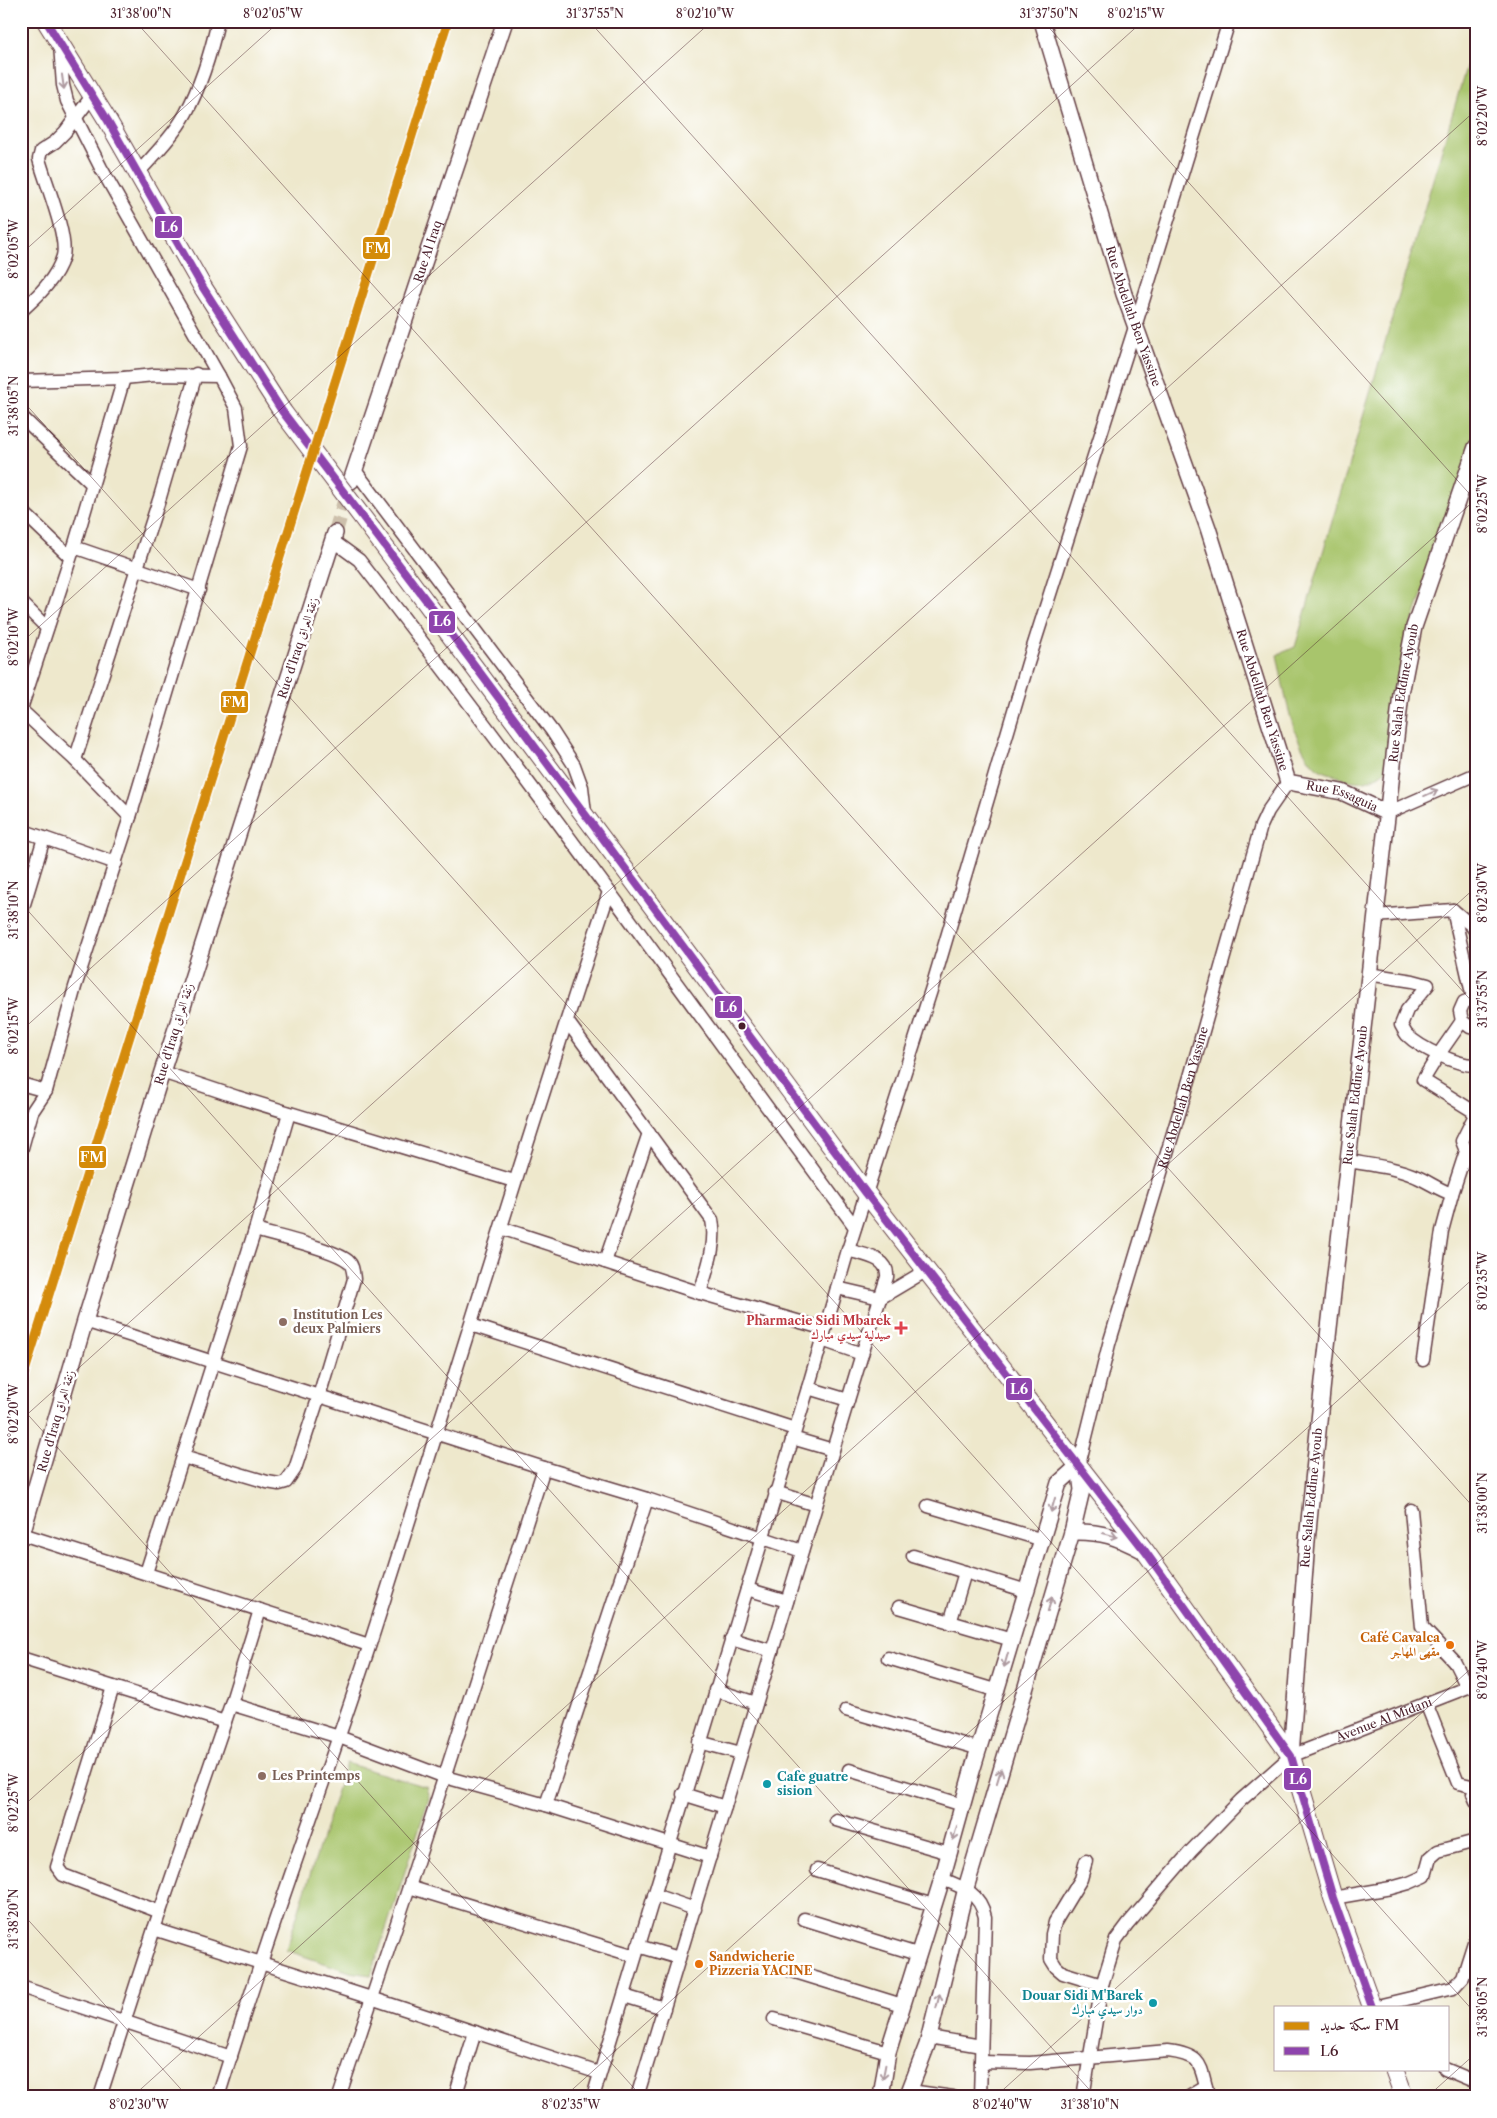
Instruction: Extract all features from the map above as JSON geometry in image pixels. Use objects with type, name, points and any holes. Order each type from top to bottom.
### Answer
[{"type":"main road","points":[[46,21],[138,173],[202,286],[282,411],[866,1193],[1144,1551],[1291,1756],[1334,1898],[1373,2006]]},
{"type":"main road","points":[[1394,2070],[1404,2097]]},
{"type":"street","points":[[138,173],[166,142],[186,114],[203,74],[218,21]]},
{"type":"street","name":"Rue Al Iraq","points":[[352,475],[505,21]]},
{"type":"street","name":"Rue Abdellah Ben Yassine","points":[[1042,21],[1135,327],[1208,528],[1288,782],[1268,811],[1261,826],[1190,1077],[1109,1344],[1079,1465]]},
{"type":"street","points":[[594,2096],[599,2074],[808,1388],[855,1227],[933,984],[1028,663],[1135,327],[1229,21]]},
{"type":"street","points":[[21,1151],[32,1112],[46,1091],[75,987],[116,863],[241,446],[236,408],[101,168],[67,100],[63,85],[60,44]]},
{"type":"street","points":[[21,312],[47,285],[63,256],[63,243],[50,191],[42,170],[41,150],[55,142],[92,96]]},
{"type":"street","points":[[21,381],[124,378],[154,374],[219,376]]},
{"type":"street","points":[[75,760],[137,569],[196,374]]},
{"type":"street","points":[[124,378],[72,552],[21,709],[75,760],[130,817]]},
{"type":"street","points":[[21,416],[92,483]]},
{"type":"street","name":"Rue Salah Eddine Ayoub","points":[[1291,1756],[1307,1541],[1368,974],[1400,703],[1410,643],[1476,447]]},
{"type":"street","points":[[352,475],[552,731],[574,765],[582,787],[584,813]]},
{"type":"street","points":[[21,510],[72,552],[137,569],[199,590]]},
{"type":"street","points":[[334,537],[367,571],[510,758],[855,1227]]},
{"type":"street","name":"Rue d'Iraq زنقة العراق","points":[[22,1536],[85,1321],[162,1072],[334,537]]},
{"type":"street","points":[[21,602],[47,628]]},
{"type":"street","name":"Rue Essaguia","points":[[1288,782],[1342,792],[1386,813],[1476,774]]},
{"type":"street","points":[[21,830],[116,863]]},
{"type":"street","points":[[21,914],[44,838]]},
{"type":"street","points":[[218,2097],[260,1964],[370,1645],[435,1432],[472,1326],[514,1181],[609,892]]},
{"type":"street","points":[[1375,916],[1453,910],[1476,932]]},
{"type":"street","points":[[1453,910],[1475,998],[1468,999],[1461,1006],[1460,1016],[1465,1025],[1475,1030]]},
{"type":"street","points":[[1368,974],[1428,985],[1407,1010],[1401,1025],[1407,1035],[1438,1054],[1468,1065],[1476,1065]]},
{"type":"street","points":[[567,1021],[712,1220],[715,1231],[700,1293]]},
{"type":"street","points":[[1423,1360],[1442,1231],[1466,1151],[1462,1141],[1476,1113],[1423,1080],[1438,1054],[1462,1021]]},
{"type":"street","points":[[162,1072],[289,1113],[514,1181]]},
{"type":"street","points":[[21,1084],[46,1091]]},
{"type":"street","points":[[146,1573],[255,1230],[289,1113]]},
{"type":"street","points":[[605,1262],[648,1133]]},
{"type":"street","points":[[1348,1161],[1383,1166],[1416,1176],[1452,1194]]},
{"type":"street","points":[[501,1228],[824,1334],[862,1354]]},
{"type":"street","points":[[183,1457],[267,1482],[279,1484],[286,1482],[295,1469],[320,1396],[354,1279],[350,1262],[334,1254],[255,1230]]},
{"type":"street","points":[[637,2097],[832,1450],[887,1277],[885,1265],[878,1260],[848,1250]]},
{"type":"street","points":[[837,1288],[880,1298],[927,1270]]},
{"type":"street","points":[[85,1321],[544,1468],[647,1499],[802,1551]]},
{"type":"street","points":[[472,1326],[793,1433],[832,1450]]},
{"type":"street","points":[[808,1388],[848,1400]]},
{"type":"street","points":[[953,2097],[908,2094],[929,2037],[966,1888],[1072,1532],[1082,1490],[1079,1465]]},
{"type":"street","points":[[881,2097],[888,2052],[917,1954],[942,1879],[1059,1483],[1079,1465]]},
{"type":"street","points":[[339,2097],[445,1777],[544,1468]]},
{"type":"street","points":[[775,1492],[816,1505]]},
{"type":"street","points":[[546,1805],[647,1499]]},
{"type":"street","points":[[928,1506],[1043,1540]]},
{"type":"street","points":[[1411,1510],[1422,1627],[1454,1661],[1472,1686]]},
{"type":"street","points":[[1072,1532],[1091,1532],[1118,1537],[1144,1551]]},
{"type":"street","points":[[22,1536],[146,1573],[370,1645]]},
{"type":"street","points":[[913,1556],[1027,1591]]},
{"type":"street","points":[[950,1623],[965,1572]]},
{"type":"street","points":[[747,1589],[787,1601]]},
{"type":"street","points":[[899,1607],[1012,1640]]},
{"type":"street","points":[[100,2097],[154,1929],[231,1704],[260,1610]]},
{"type":"street","points":[[731,1639],[772,1651]]},
{"type":"street","points":[[21,1658],[225,1722]]},
{"type":"street","points":[[888,1658],[998,1691]]},
{"type":"street","name":"Avenue Al Midani","points":[[1083,2097],[1102,1985],[1116,1940],[1166,1878],[1223,1818],[1291,1756],[1472,1686]]},
{"type":"street","points":[[113,1687],[57,1867],[63,1874],[160,1912]]},
{"type":"street","points":[[715,1690],[756,1703]]},
{"type":"street","points":[[1426,1703],[1458,1783],[1476,1788],[1473,1794],[1476,1802]]},
{"type":"street","points":[[231,1704],[339,1737],[445,1777],[546,1805],[710,1857]]},
{"type":"street","points":[[846,1710],[980,1749]]},
{"type":"street","points":[[699,1742],[741,1753]]},
{"type":"street","points":[[849,1770],[963,1805]]},
{"type":"street","points":[[684,1794],[725,1807]]},
{"type":"street","points":[[836,1820],[949,1853]]},
{"type":"street","points":[[1334,1898],[1409,1883],[1425,1876],[1430,1858],[1438,1851],[1476,1841]]},
{"type":"street","points":[[1086,1861],[1081,1879],[1062,1908],[1053,1928],[1051,1959],[1063,1973],[1102,1985]]},
{"type":"street","points":[[816,1870],[934,1905]]},
{"type":"street","points":[[942,1879],[966,1888],[980,1904],[985,1917],[980,2097]]},
{"type":"street","points":[[409,1887],[637,1951],[679,1958]]},
{"type":"street","points":[[654,1896],[695,1909]]},
{"type":"street","points":[[804,1920],[917,1954]]},
{"type":"street","points":[[154,1929],[371,1998],[599,2074]]},
{"type":"street","points":[[1377,2006],[1453,1988],[1463,1977],[1476,1936]]},
{"type":"street","points":[[789,1970],[902,2005]]},
{"type":"street","points":[[21,1987],[231,2057]]},
{"type":"street","points":[[624,1996],[664,2008]]},
{"type":"street","points":[[774,2019],[888,2052]]},
{"type":"street","points":[[455,2097],[475,2032]]},
{"type":"street","points":[[929,2037],[981,2046]]},
{"type":"street","points":[[981,2062],[1030,2063],[1168,2051],[1183,2053],[1192,2057],[1201,2065],[1208,2092],[1189,2097]]},
{"type":"street","points":[[1447,2070],[1476,2082]]},
{"type":"green space","points":[[1476,34],[1476,439],[1403,649],[1386,770],[1370,780],[1354,781],[1321,770],[1307,757],[1300,744],[1290,714],[1277,655],[1295,647]]},
{"type":"green space","points":[[346,1763],[426,1787],[429,1798],[371,1975],[350,1972],[286,1950]]},
{"type":"tunnel","points":[[335,533],[349,487]]},
{"type":"rail line","name":"FM","points":[[21,1384],[448,21]]},
{"type":"transit line","name":"L6","points":[[46,21],[108,121],[202,286],[282,411],[429,604],[866,1193],[1145,1551],[1291,1756],[1333,1898],[1372,2006]]},
{"type":"place","name":"Institution Les deux Palmiers","points":[[283,1322]]},
{"type":"place","name":"Pharmacie Sidi Mbarek صيدلية سيدي مبارك","points":[[901,1328]]},
{"type":"place","name":"Café Cavalca مقهى المهاجر","points":[[1450,1645]]},
{"type":"place","name":"Les Printemps","points":[[262,1776]]},
{"type":"place","name":"Cafe guatre sision","points":[[767,1784]]},
{"type":"place","name":"Sandwicherie Pizzeria YACINE","points":[[699,1964]]},
{"type":"place","name":"Douar Sidi M'Barek دوار سيدي مبارك","points":[[1153,2003]]}]
